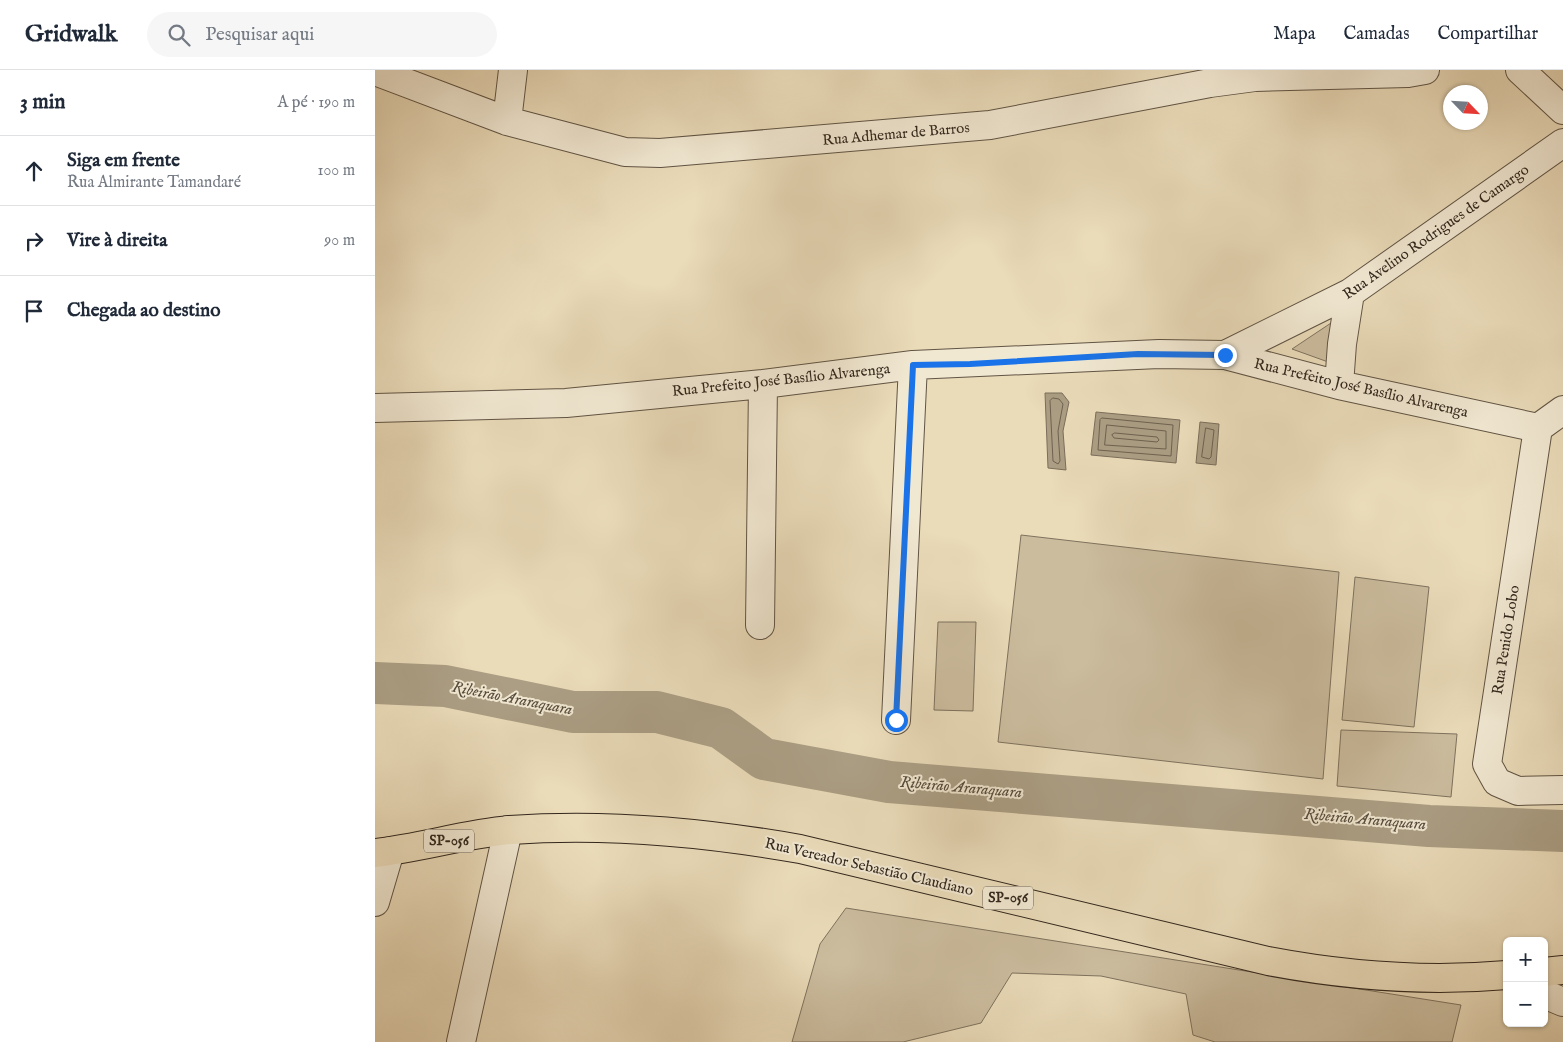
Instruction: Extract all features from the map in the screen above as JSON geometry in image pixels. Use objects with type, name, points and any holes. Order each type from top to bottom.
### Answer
[{"type":"main road","name":"Rua Vereador Sebastião Claudiano","points":[[382,852],[508,830],[597,827],[729,836],[800,849],[1269,961],[1322,971],[1371,976],[1503,976]]},
{"type":"main road","points":[[1548,972],[1563,970]]},
{"type":"street","points":[[507,121],[513,70]]},
{"type":"street","name":"Rua Adhemar de Barros","points":[[375,71],[507,121],[625,152],[688,151],[989,125],[1210,83],[1255,77],[1408,73],[1425,70]]},
{"type":"street","points":[[1519,70],[1563,110]]},
{"type":"street","name":"Rua Avelino Rodrigues de Camargo","points":[[1225,355],[1351,293],[1563,143]]},
{"type":"street","points":[[1339,385],[1342,344],[1351,293]]},
{"type":"street","name":"Rua Prefeito José Basílio Alvarenga","points":[[375,408],[566,403],[763,384],[913,365],[970,364],[1138,354],[1225,355],[1339,385],[1538,428]]},
{"type":"street","points":[[896,720],[913,365]]},
{"type":"street","points":[[760,625],[763,384]]},
{"type":"street","points":[[1538,428],[1563,410]]},
{"type":"street","name":"Rua Penido Lobo","points":[[1538,428],[1487,764],[1497,782],[1518,790],[1563,790]]},
{"type":"street","points":[[461,1042],[508,830]]},
{"type":"street","points":[[375,902],[382,852]]},
{"type":"street","points":[[1548,996],[1563,1002]]},
{"type":"shaded area","points":[[1331,323],[1331,363],[1292,349]]},
{"type":"shaded area","points":[[1021,535],[1339,572],[1323,779],[998,742]]},
{"type":"shaded area","points":[[1355,577],[1429,587],[1414,727],[1342,720]]},
{"type":"shaded area","points":[[938,622],[976,622],[973,711],[934,710]]},
{"type":"shaded area","points":[[1341,730],[1457,734],[1451,797],[1337,786]]},
{"type":"shaded area","points":[[846,908],[1461,1005],[1452,1042],[1215,1042],[1193,1035],[1186,994],[1101,976],[1012,973],[981,1023],[903,1042],[792,1042],[820,944]]},
{"type":"water","points":[[1045,393],[1062,393],[1069,402],[1063,431],[1066,470],[1048,468]]},
{"type":"water","points":[[1096,412],[1180,420],[1176,463],[1091,455]]},
{"type":"water","points":[[1200,422],[1219,424],[1216,465],[1196,463]]},
{"type":"waterway","name":"Ribeirão Araraquara","points":[[375,683],[445,686],[573,712],[657,712],[721,728],[764,759],[889,782],[1429,826],[1563,831]]},
{"type":"route","points":[[896,720],[913,365],[970,364],[1051,357],[1138,354],[1225,355]]}]
